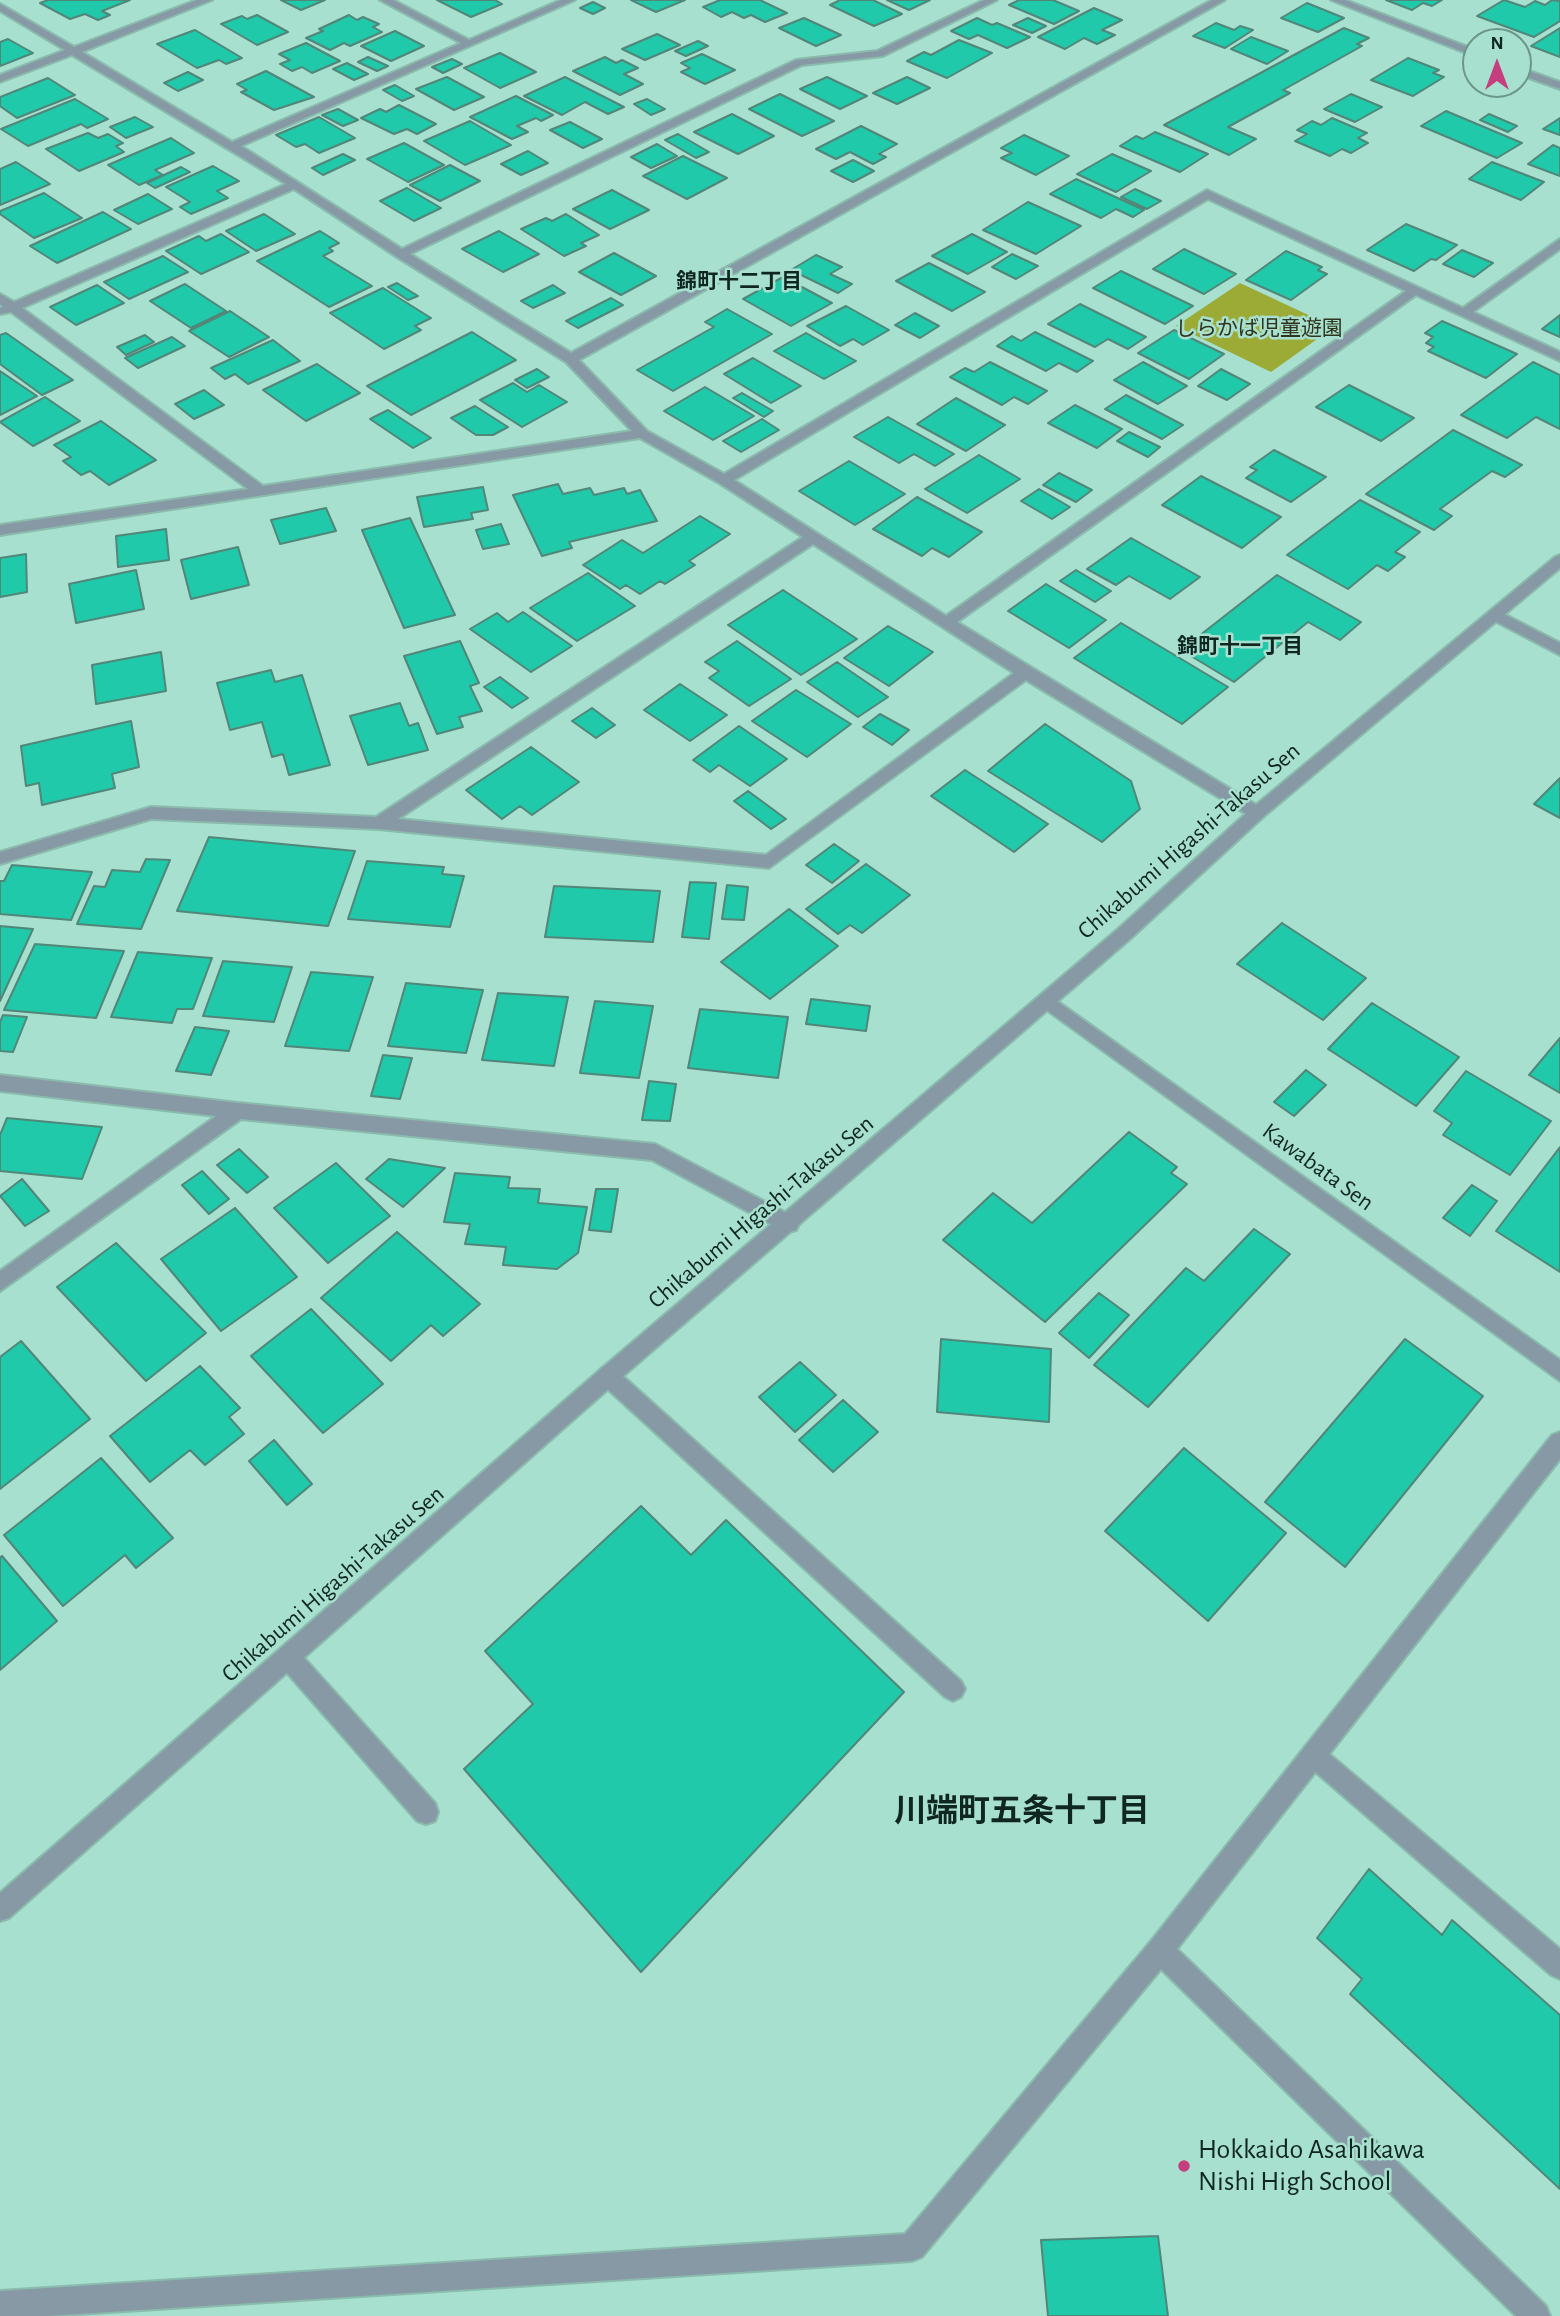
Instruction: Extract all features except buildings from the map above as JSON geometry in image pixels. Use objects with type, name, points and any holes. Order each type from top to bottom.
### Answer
[{"type":"street","points":[[0,79],[207,0]]},
{"type":"street","points":[[385,0],[468,43]]},
{"type":"street","points":[[232,146],[570,0]]},
{"type":"street","points":[[401,254],[800,62],[879,54],[992,0]]},
{"type":"street","points":[[571,359],[1220,0]]},
{"type":"street","points":[[1336,0],[1462,49]]},
{"type":"street","points":[[0,7],[295,184],[401,254],[571,359],[642,434],[724,480],[1025,673],[1257,813]]},
{"type":"street","points":[[1532,75],[1560,86]]},
{"type":"street","points":[[7,310],[295,184]]},
{"type":"street","points":[[724,480],[1207,194],[1560,357]]},
{"type":"street","points":[[1464,313],[1560,243]]},
{"type":"street","points":[[946,623],[1414,291]]},
{"type":"street","points":[[0,298],[7,310],[260,491]]},
{"type":"street","points":[[0,530],[642,434]]},
{"type":"street","points":[[379,823],[813,537]]},
{"type":"street","name":"Chikabumi Higashi-Takasu Sen","points":[[0,1909],[608,1376],[1047,1001],[1257,813],[1560,560]]},
{"type":"street","points":[[1496,615],[1560,650]]},
{"type":"street","points":[[0,858],[150,813],[379,823],[769,862],[1025,673]]},
{"type":"street","name":"Kawabata Sen","points":[[1047,1001],[1560,1372]]},
{"type":"street","points":[[0,1083],[238,1111],[655,1152],[789,1224]]},
{"type":"street","points":[[0,1282],[238,1111]]},
{"type":"street","points":[[608,1376],[953,1689]]},
{"type":"street","points":[[0,2305],[912,2247],[1160,1950],[1560,1442]]},
{"type":"street","points":[[289,1658],[426,1812]]},
{"type":"street","points":[[1313,1755],[1560,1966]]},
{"type":"street","points":[[1160,1950],[1536,2316]]},
{"type":"green space","name":"しらかば児童遊園","points":[[1240,283],[1334,327],[1271,372],[1176,326]]},
{"type":"place","name":"Hokkaido Asahikawa Nishi High School","points":[[1184,2166]]},
{"type":"district","name":"錦町十二丁目","points":[[739,282]]},
{"type":"district","name":"錦町十一丁目","points":[[1240,647]]},
{"type":"district","name":"川端町五条十丁目","points":[[1022,1811]]}]
